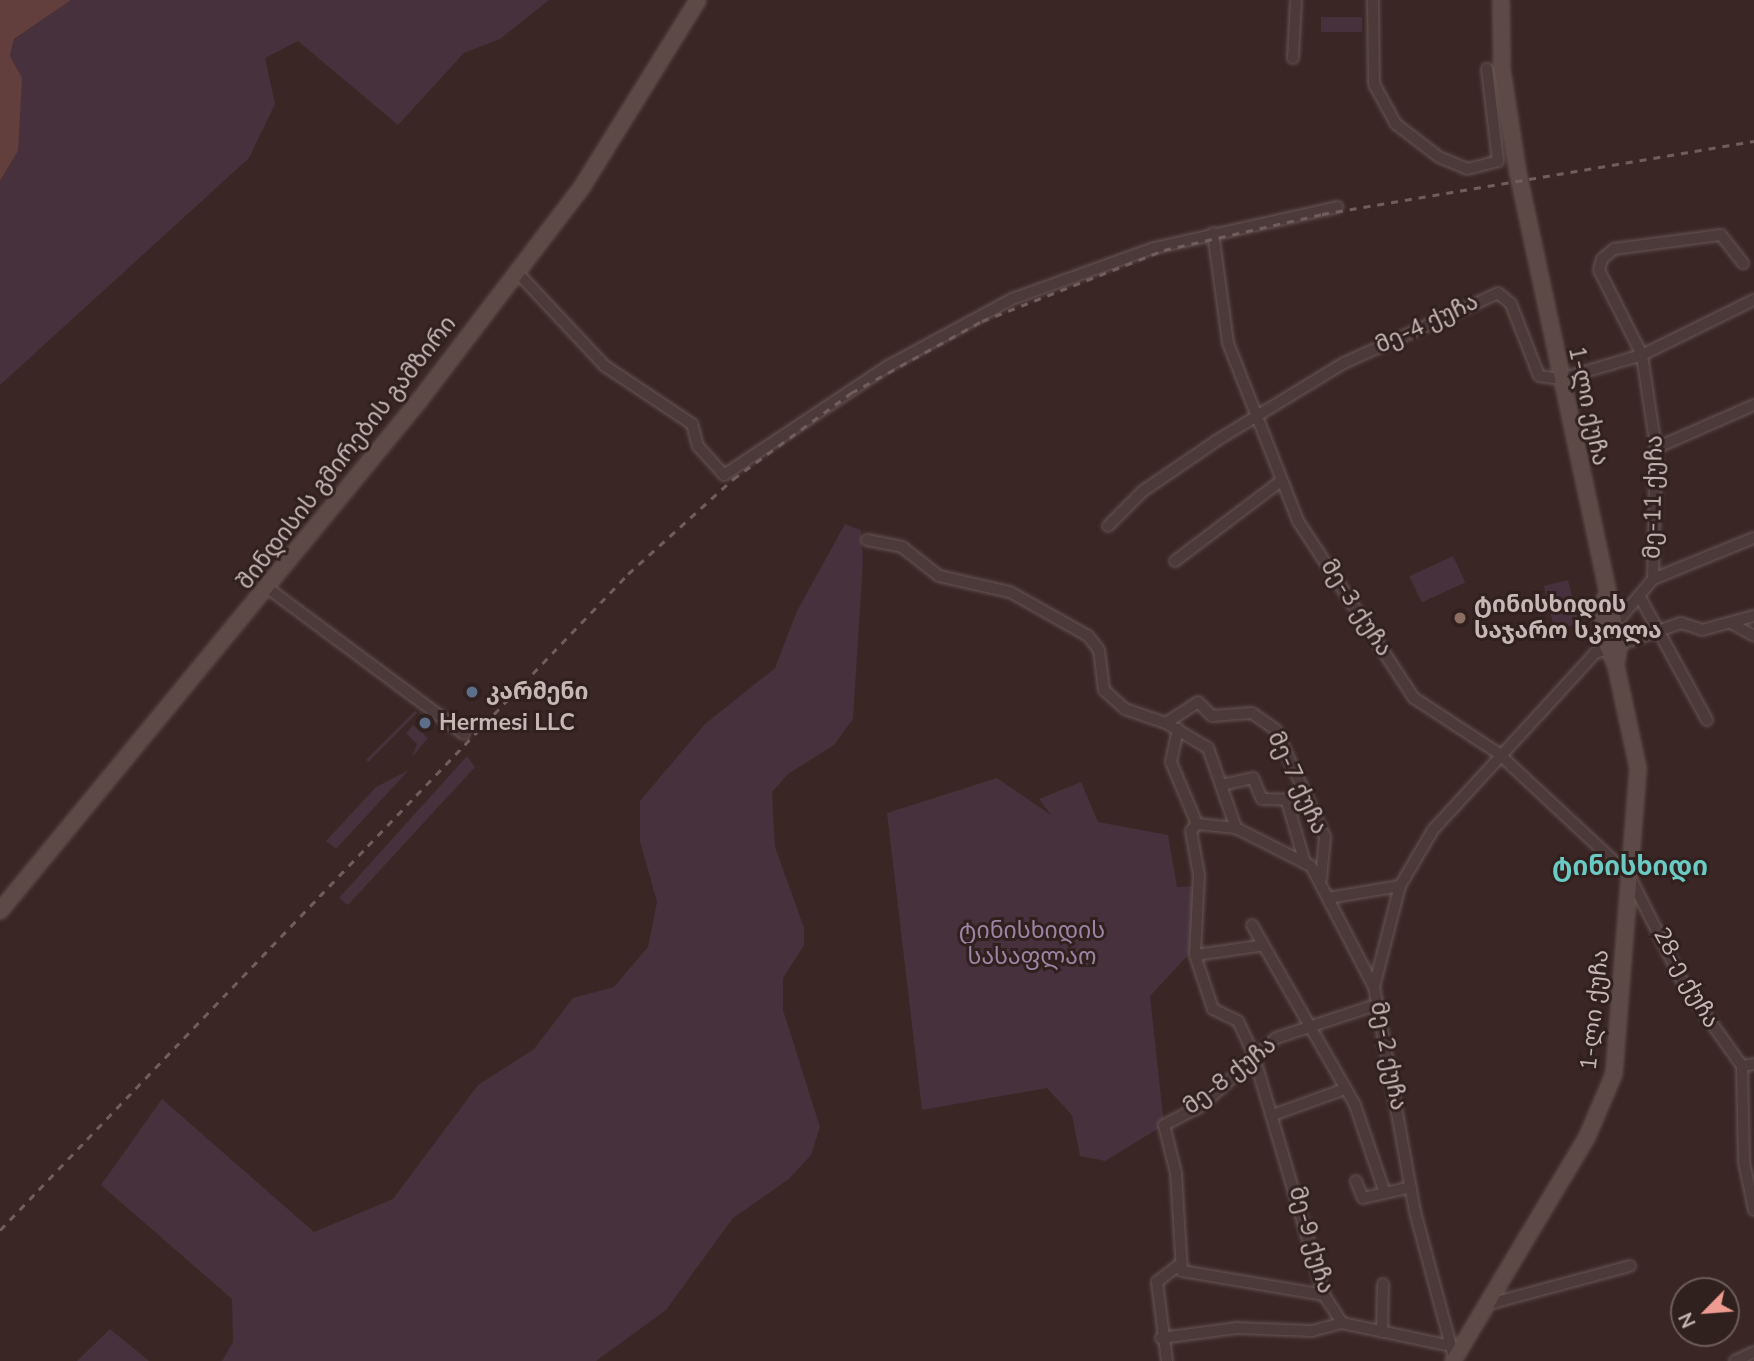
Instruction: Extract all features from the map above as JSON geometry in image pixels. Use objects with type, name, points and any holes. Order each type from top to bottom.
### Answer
[{"type":"main road","name":"შინდისის გმირების გამზირი","points":[[0,911],[269,589],[517,272],[582,187],[698,0]]},
{"type":"main road","name":"1-ლი ქუჩა","points":[[1454,1361],[1587,1137],[1614,1074],[1637,768],[1616,666],[1607,640],[1604,599],[1518,173],[1502,70],[1502,0]]},
{"type":"street","points":[[1293,58],[1296,0]]},
{"type":"street","points":[[1373,0],[1374,84],[1396,124],[1439,157],[1467,169],[1498,161],[1487,69]]},
{"type":"street","points":[[517,272],[605,366],[692,424],[698,446],[724,475],[800,420],[962,324],[1081,273],[1213,233],[1336,207]]},
{"type":"street","name":"მე-3 ქუჩა","points":[[1213,233],[1228,343],[1258,415],[1278,483],[1414,698],[1498,752],[1629,875]]},
{"type":"street","name":"მე-11 ქუჩა","points":[[1607,640],[1641,599],[1653,579],[1656,449],[1642,355],[1599,270],[1602,259],[1614,249],[1721,235],[1743,263]]},
{"type":"street","name":"მე-4 ქუჩა","points":[[1258,415],[1344,363],[1498,293],[1511,304],[1539,376],[1560,379]]},
{"type":"street","points":[[1560,379],[1642,355],[1754,300]]},
{"type":"street","points":[[1656,449],[1754,405]]},
{"type":"street","points":[[1108,526],[1143,491],[1258,415]]},
{"type":"street","points":[[1175,561],[1278,483]]},
{"type":"street","points":[[1653,579],[1754,538]]},
{"type":"street","points":[[867,540],[902,547],[939,576],[1010,592],[1088,636],[1098,650],[1104,690],[1125,709],[1167,723],[1208,748],[1236,828]]},
{"type":"street","points":[[269,589],[464,734]]},
{"type":"street","points":[[1641,599],[1655,629],[1662,630]]},
{"type":"street","points":[[1607,640],[1662,630],[1681,623],[1703,630],[1754,616]]},
{"type":"street","points":[[1731,623],[1754,636]]},
{"type":"street","points":[[1662,630],[1707,720]]},
{"type":"street","name":"მე-2 ქუჩა","points":[[1454,1361],[1446,1345],[1411,1187],[1374,986],[1400,886],[1433,830],[1478,785],[1498,752],[1607,640]]},
{"type":"street","name":"მე-7 ქუჩა","points":[[1167,723],[1198,702],[1212,716],[1262,716],[1276,730],[1325,837],[1321,879]]},
{"type":"street","points":[[1178,729],[1171,762],[1197,824]]},
{"type":"street","points":[[1221,785],[1253,778],[1262,799],[1306,800]]},
{"type":"street","points":[[1287,801],[1305,863]]},
{"type":"street","points":[[1197,824],[1236,828],[1305,863],[1321,879],[1328,898],[1374,986]]},
{"type":"street","points":[[1197,824],[1191,831],[1199,886],[1195,955],[1259,946]]},
{"type":"street","name":"28-ე ქუჩა","points":[[1629,875],[1683,982],[1742,1066]]},
{"type":"street","points":[[1328,898],[1400,886]]},
{"type":"street","points":[[1252,925],[1259,946],[1345,1089],[1385,1193]]},
{"type":"street","name":"მე-9 ქუჩა","points":[[1195,955],[1213,1009],[1238,1021],[1253,1053],[1324,1295],[1342,1323],[1446,1345]]},
{"type":"street","name":"მე-8 ქუჩა","points":[[1179,1265],[1176,1173],[1164,1125],[1201,1106],[1253,1053],[1308,1027],[1378,1003]]},
{"type":"street","points":[[1754,1064],[1742,1066],[1744,1162],[1754,1210]]},
{"type":"street","points":[[1273,1115],[1345,1089]]},
{"type":"street","points":[[1356,1181],[1363,1198],[1411,1187]]},
{"type":"street","points":[[1167,1361],[1161,1338],[1157,1282],[1179,1265],[1185,1275],[1240,1276],[1324,1295]]},
{"type":"street","points":[[1489,1304],[1630,1266]]},
{"type":"street","points":[[1382,1332],[1383,1284]]},
{"type":"street","points":[[1161,1338],[1237,1328],[1312,1331],[1342,1323]]},
{"type":"street","points":[[1735,1361],[1754,1352]]},
{"type":"green space","points":[[71,0],[549,0],[500,39],[464,53],[398,125],[298,41],[265,58],[275,104],[249,158],[0,385],[0,181],[18,151],[10,56],[14,39]]},
{"type":"green space","points":[[1321,17],[1362,17],[1362,32],[1321,32]]},
{"type":"green space","points":[[845,524],[861,530],[863,560],[853,719],[834,745],[788,774],[772,792],[775,847],[804,928],[804,945],[783,978],[783,1010],[820,1127],[811,1155],[789,1179],[733,1218],[666,1310],[596,1361],[222,1361],[233,1342],[232,1299],[101,1185],[162,1099],[314,1232],[393,1199],[478,1085],[534,1049],[573,998],[614,987],[648,947],[657,902],[640,841],[640,801],[705,724],[775,668],[797,611]]},
{"type":"green space","points":[[1453,556],[1465,582],[1422,603],[1409,576]]},
{"type":"green space","points":[[1568,580],[1579,624],[1555,630],[1544,586]]},
{"type":"green space","points":[[415,711],[417,713],[368,762],[366,760]]},
{"type":"green space","points":[[413,725],[428,738],[412,757],[417,744],[406,733]]},
{"type":"green space","points":[[467,756],[475,767],[348,905],[339,898]]},
{"type":"green space","points":[[409,770],[336,849],[326,841],[376,787]]},
{"type":"green space","name":"ტინისხიდის სასაფლაო","points":[[997,778],[1051,815],[1039,799],[1081,782],[1098,822],[1168,835],[1177,887],[1199,886],[1195,955],[1189,954],[1150,996],[1164,1125],[1105,1161],[1080,1156],[1072,1115],[1047,1088],[922,1110],[887,813]]},
{"type":"green space","points":[[110,1329],[149,1361],[77,1361]]},
{"type":"shaded area","points":[[0,0],[71,0],[14,39],[10,56],[22,78],[18,151],[0,181]]},
{"type":"railway","points":[[0,1230],[628,574],[733,479],[851,393],[982,321],[1164,250],[1322,214],[1754,141]]},
{"type":"place","name":"ტინისხიდის საჯარო სკოლა","points":[[1460,618]]},
{"type":"place","name":"კარმენი","points":[[472,692]]},
{"type":"place","name":"Hermesi LLC","points":[[425,723]]},
{"type":"district","name":"ტინისხიდი","points":[[1630,867]]}]
